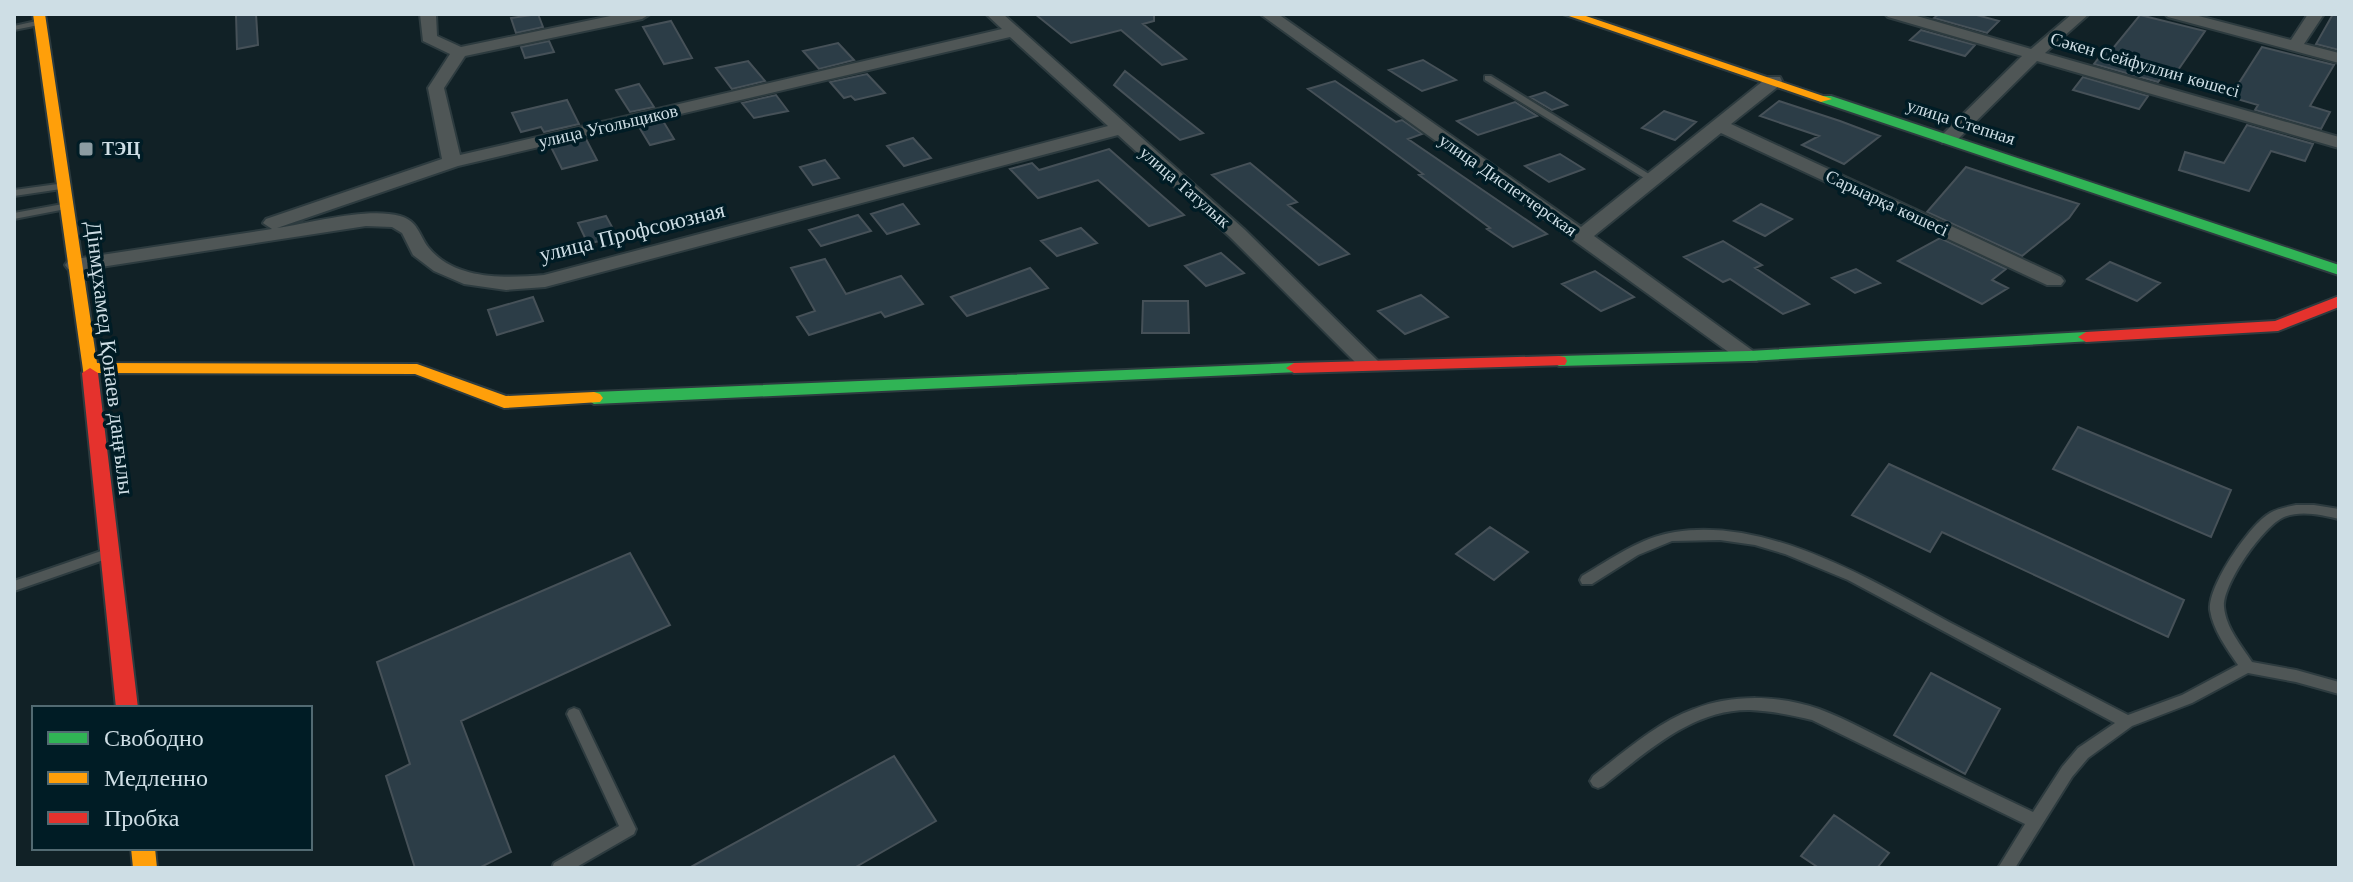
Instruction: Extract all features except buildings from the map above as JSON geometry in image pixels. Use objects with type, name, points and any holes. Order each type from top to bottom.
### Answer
[{"type":"street","points":[[428,14],[429,38],[459,52],[642,14]]},
{"type":"street","name":"улица Татулык","points":[[994,14],[1237,233],[1371,365]]},
{"type":"street","name":"улица Диспетчерская","points":[[1268,14],[1749,356]]},
{"type":"street","name":"улица Степная","points":[[1569,14],[2339,270]]},
{"type":"street","name":"Сәкен Сейфуллин көшесі","points":[[1893,14],[2339,143]]},
{"type":"street","points":[[1948,139],[2034,54],[2081,14]]},
{"type":"street","points":[[2173,14],[2339,58]]},
{"type":"street","points":[[2295,46],[2316,14]]},
{"type":"street","name":"Дінмұхамед Қонаев даңғылы","points":[[40,18],[89,368],[127,706]]},
{"type":"street","name":"улица Угольщиков","points":[[209,244],[452,162],[1014,31]]},
{"type":"street","points":[[452,162],[436,88],[459,52]]},
{"type":"street","points":[[1581,237],[1774,81]]},
{"type":"street","name":"Сарыарқа көшесі","points":[[1719,125],[2054,281]]},
{"type":"street","name":"улица Профсоюзная","points":[[75,265],[366,220],[397,221],[410,230],[420,251],[441,267],[471,280],[506,284],[545,281],[1119,129]]},
{"type":"street","points":[[89,368],[417,369],[504,402],[1371,365],[1749,356],[2278,326],[2339,301]]},
{"type":"lane","points":[[14,28],[40,18]]},
{"type":"lane","points":[[1488,78],[1652,179]]},
{"type":"lane","points":[[14,193],[65,186]]},
{"type":"lane","points":[[14,216],[68,206]]},
{"type":"lane","points":[[2247,667],[2221,624],[2216,602],[2223,579],[2272,518],[2294,510],[2339,514]]},
{"type":"lane","points":[[1587,580],[1649,544],[1683,535],[1728,535],[1784,547],[1841,570],[2127,722]]},
{"type":"lane","points":[[14,586],[110,553]]},
{"type":"lane","points":[[2006,868],[2067,772],[2083,753],[2127,722],[2187,699],[2247,667],[2339,688]]},
{"type":"lane","points":[[1598,781],[1666,727],[1703,710],[1748,703],[1772,705],[1815,714],[2037,822]]},
{"type":"lane","points":[[560,868],[628,829],[574,714]]},
{"type":"traffic: fast","points":[[1826,99],[2339,270]]},
{"type":"traffic: fast","points":[[1559,361],[1749,356],[2086,337]]},
{"type":"traffic: fast","points":[[594,398],[1294,368]]},
{"type":"traffic: slow","points":[[39,14],[90,373]]},
{"type":"traffic: slow","points":[[1569,14],[1826,99]]},
{"type":"traffic: slow","points":[[89,368],[417,369],[504,402],[594,398]]},
{"type":"traffic: slow","points":[[143,850],[145,868]]},
{"type":"traffic: jam","points":[[2086,337],[2278,326],[2339,301]]},
{"type":"traffic: jam","points":[[1294,368],[1559,361]]},
{"type":"traffic: jam","points":[[90,373],[127,706]]},
{"type":"place","name":"ТЭЦ","points":[[86,149]]}]
